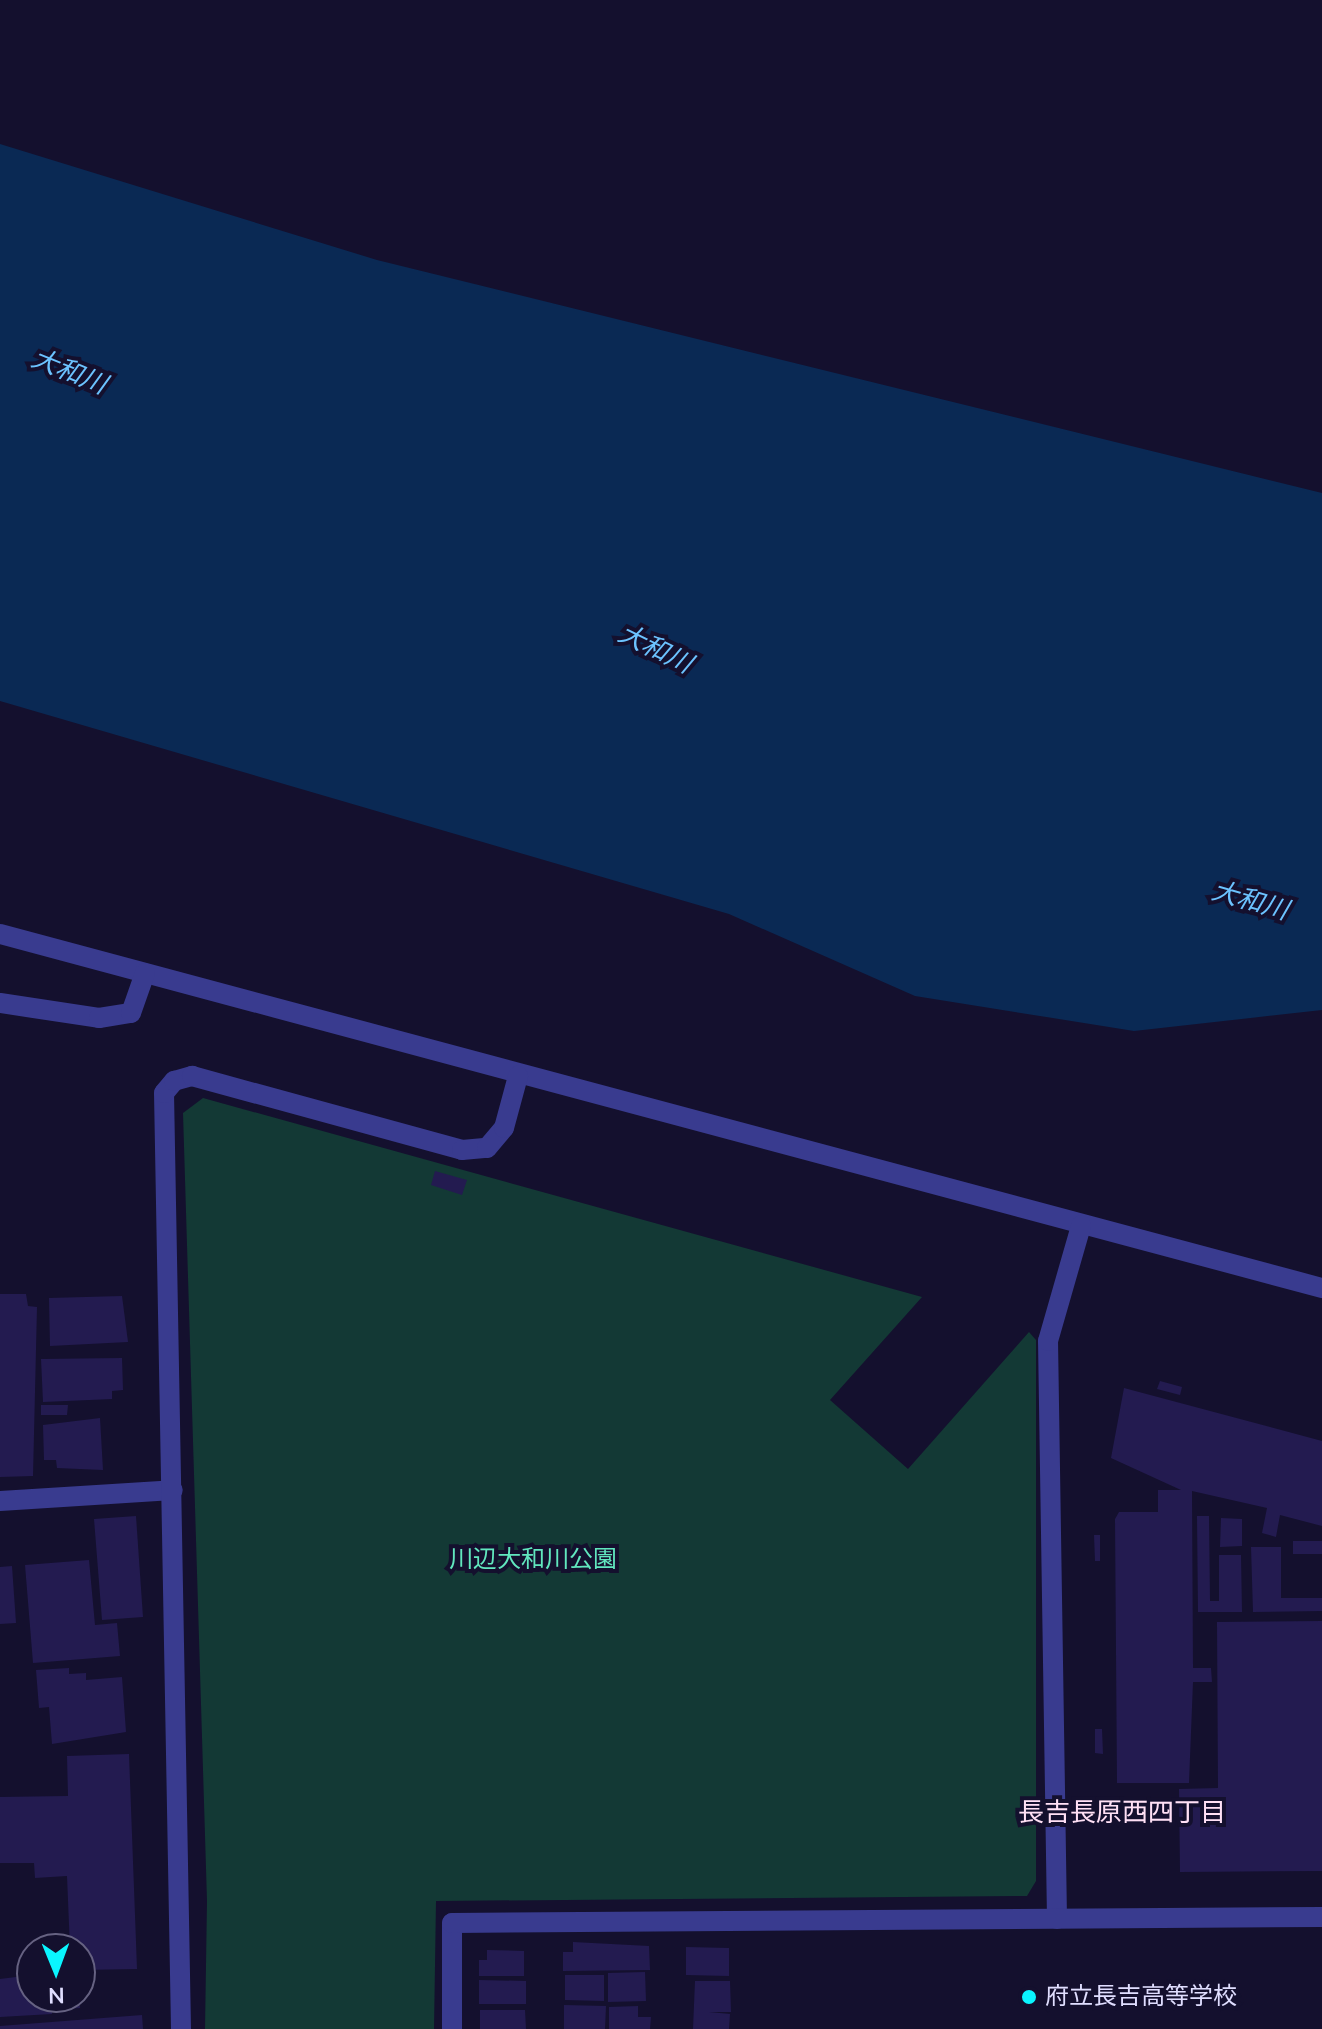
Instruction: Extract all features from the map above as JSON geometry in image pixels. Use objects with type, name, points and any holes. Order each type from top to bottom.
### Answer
[{"type":"street","points":[[0,934],[518,1076],[1322,1288]]},
{"type":"street","points":[[0,1003],[99,1018],[131,1013],[145,973]]},
{"type":"street","points":[[181,2029],[164,1093],[174,1081],[192,1076],[462,1150],[487,1148],[504,1128],[518,1076]]},
{"type":"street","points":[[1057,1919],[1048,1341],[1081,1226]]},
{"type":"street","points":[[0,1501],[173,1490]]},
{"type":"street","points":[[452,2029],[452,1923],[1322,1917]]},
{"type":"green space","name":"川辺大和川公園","points":[[203,1098],[922,1297],[830,1400],[908,1469],[1029,1332],[1036,1340],[1036,1881],[1027,1896],[436,1901],[434,2029],[205,2029],[207,1901],[183,1113]]},
{"type":"water","name":"大和川","points":[[0,144],[377,260],[1322,493],[1322,1010],[1134,1031],[915,996],[729,914],[0,701]]},
{"type":"building","points":[[435,1171],[467,1180],[462,1195],[431,1185]]},
{"type":"building","points":[[0,1294],[26,1294],[28,1306],[37,1307],[33,1476],[0,1477]]},
{"type":"building","points":[[122,1296],[128,1342],[50,1346],[49,1298]]},
{"type":"building","points":[[122,1358],[123,1390],[112,1391],[112,1399],[43,1402],[41,1359]]},
{"type":"building","points":[[1160,1381],[1182,1387],[1180,1395],[1157,1389]]},
{"type":"building","points":[[1124,1388],[1322,1441],[1322,1526],[1280,1515],[1276,1537],[1262,1533],[1267,1508],[1192,1491],[1193,1668],[1211,1668],[1212,1682],[1193,1682],[1189,1783],[1117,1783],[1115,1519],[1119,1512],[1158,1512],[1158,1490],[1181,1490],[1111,1458]]},
{"type":"building","points":[[41,1405],[68,1405],[67,1415],[41,1415]]},
{"type":"building","points":[[100,1418],[103,1470],[57,1468],[56,1460],[44,1460],[43,1425]]},
{"type":"building","points":[[136,1516],[143,1617],[102,1620],[94,1519]]},
{"type":"building","points":[[1197,1516],[1209,1516],[1210,1601],[1219,1601],[1219,1555],[1241,1555],[1242,1612],[1198,1612]]},
{"type":"building","points":[[1221,1518],[1242,1519],[1242,1546],[1220,1547]]},
{"type":"building","points":[[1094,1535],[1100,1535],[1100,1561],[1095,1561]]},
{"type":"building","points":[[1293,1541],[1322,1541],[1322,1554],[1293,1554]]},
{"type":"building","points":[[1251,1547],[1281,1547],[1281,1598],[1322,1598],[1322,1611],[1253,1612]]},
{"type":"building","points":[[89,1560],[95,1625],[117,1623],[120,1656],[33,1663],[25,1565]]},
{"type":"building","points":[[12,1566],[16,1623],[0,1624],[0,1567]]},
{"type":"building","points":[[1322,1621],[1322,1871],[1180,1872],[1179,1789],[1218,1788],[1217,1622]]},
{"type":"building","points":[[69,1668],[69,1674],[86,1673],[86,1680],[122,1677],[126,1732],[52,1744],[49,1707],[39,1708],[36,1670]]},
{"type":"building","points":[[1095,1729],[1102,1729],[1103,1754],[1095,1753]]},
{"type":"building","points":[[129,1754],[137,1969],[96,1970],[96,1933],[69,1933],[67,1876],[35,1878],[34,1863],[0,1863],[0,1797],[68,1796],[67,1756]]},
{"type":"building","points":[[573,1942],[649,1946],[650,1970],[563,1971],[563,1952],[573,1952]]},
{"type":"building","points":[[686,1947],[729,1948],[729,1976],[686,1975]]},
{"type":"building","points":[[487,1950],[524,1951],[524,1976],[479,1976],[479,1960],[487,1960]]},
{"type":"building","points":[[645,1972],[646,2001],[608,2002],[608,1973]]},
{"type":"building","points":[[565,1975],[604,1975],[604,2001],[565,2000]]},
{"type":"building","points":[[16,1977],[16,2013],[52,2014],[0,2017],[0,1979]]},
{"type":"building","points":[[479,1980],[526,1981],[526,2004],[479,2004]]},
{"type":"building","points":[[695,1981],[730,1981],[731,2012],[709,2012],[730,2014],[729,2029],[693,2029]]},
{"type":"building","points":[[564,2005],[606,2006],[605,2029],[564,2029]]},
{"type":"building","points":[[638,2006],[638,2017],[651,2017],[650,2029],[609,2029],[609,2007]]},
{"type":"building","points":[[480,2010],[525,2010],[526,2029],[480,2029]]},
{"type":"building","points":[[142,2015],[143,2029],[0,2029],[0,2026]]},
{"type":"place","name":"府立長吉高等学校","points":[[1029,1997]]},
{"type":"district","name":"長吉長原西四丁目","points":[[1122,1813]]}]
